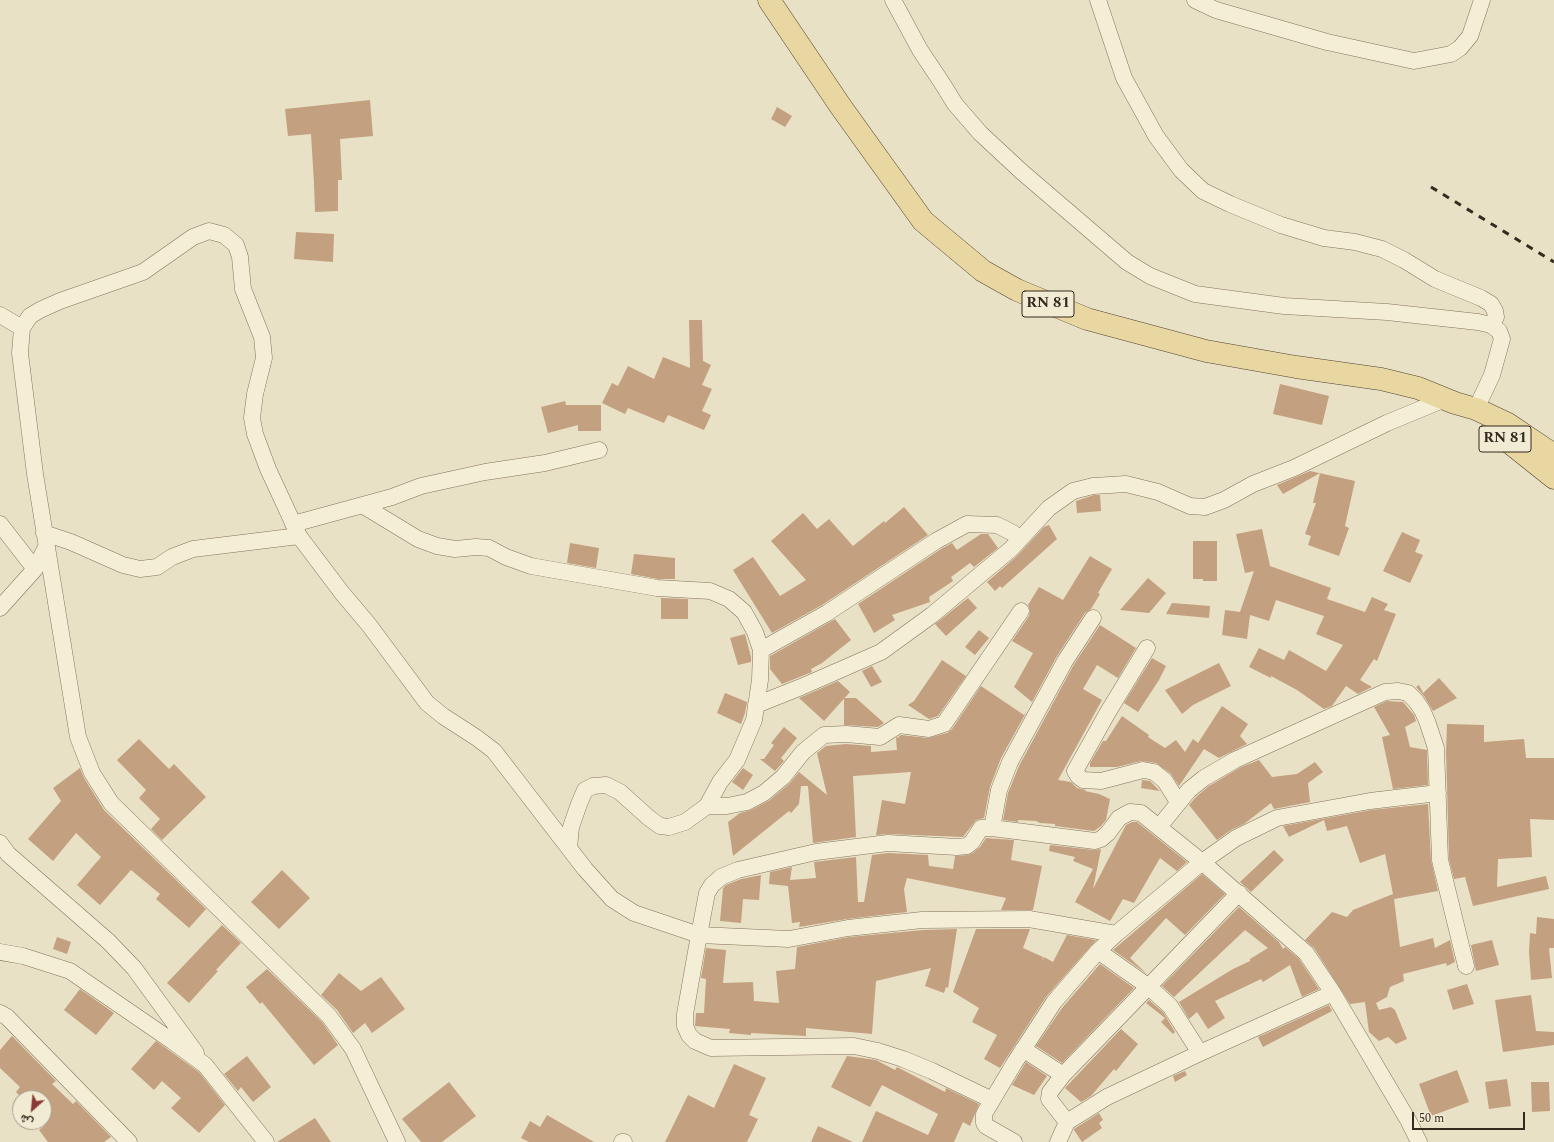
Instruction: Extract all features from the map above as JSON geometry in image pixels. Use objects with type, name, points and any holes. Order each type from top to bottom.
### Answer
[{"type":"main road","name":"RN 81","points":[[769,0],[841,107],[923,221],[982,271],[1017,290],[1087,319],[1206,351],[1296,367],[1381,379],[1418,388],[1450,401],[1476,409],[1508,424],[1553,473]]},
{"type":"main road","name":"RN 81","points":[[1450,401],[1553,473]]},
{"type":"street","points":[[893,0],[920,50],[955,104],[980,134],[1127,262],[1150,276],[1195,294],[1218,298],[1284,306],[1387,312],[1478,322],[1491,325],[1499,331],[1502,339],[1492,375],[1476,409]]},
{"type":"street","points":[[1098,0],[1124,78],[1156,136],[1181,170],[1203,191],[1281,225],[1324,238],[1355,242],[1382,249],[1404,260],[1434,279],[1481,298],[1491,304],[1495,311],[1496,317],[1491,325]]},
{"type":"street","points":[[1195,0],[1216,10],[1312,38],[1414,61],[1451,54],[1460,48],[1470,36],[1482,0]]},
{"type":"street","points":[[397,1142],[353,1049],[329,1016],[111,803],[92,773],[78,737],[35,474],[20,354],[22,328],[30,316],[40,310],[60,301],[143,272],[193,237],[209,231],[224,235],[236,245],[240,257],[243,289],[262,337],[264,358],[255,394],[252,418],[255,434],[268,469],[296,530],[427,704],[494,751],[585,869],[612,899],[634,913],[699,935],[789,939],[848,928],[922,920],[1028,919],[1116,934]]},
{"type":"street","points":[[0,315],[22,328]]},
{"type":"street","points":[[756,705],[881,652],[932,615],[1011,549],[1049,508],[1073,491],[1093,486],[1126,484],[1158,492],[1190,506],[1205,507],[1224,500],[1253,484],[1294,468],[1387,423],[1450,401]]},
{"type":"street","points":[[45,540],[71,542],[123,565],[140,569],[157,567],[172,557],[193,549],[296,530],[362,505],[392,497],[421,486],[485,472],[545,463],[599,450]]},
{"type":"street","points":[[362,505],[418,539],[437,546],[455,549],[476,547],[489,548],[506,557],[531,566],[657,588],[710,592],[729,600],[744,612],[755,632],[762,650],[760,680],[754,720],[737,760],[720,782],[707,806],[685,822],[669,827],[660,826],[620,792],[606,785],[593,786],[585,790],[579,804],[571,827],[569,848]]},
{"type":"street","points":[[0,524],[35,569]]},
{"type":"street","points":[[762,650],[827,613],[936,541],[967,524],[997,525],[1013,533],[1019,540]]},
{"type":"street","points":[[0,608],[35,569],[45,540]]},
{"type":"street","points":[[707,806],[734,805],[747,802],[764,793],[783,777],[803,752],[824,735],[846,734],[880,737],[899,725],[929,729],[944,724],[1021,611]]},
{"type":"street","points":[[992,828],[1000,790],[1010,762],[1065,661],[1093,618]]},
{"type":"street","points":[[1147,648],[1104,719],[1075,771],[1083,780],[1102,781],[1143,770],[1154,772],[1165,781],[1178,802]]},
{"type":"street","points":[[1159,826],[1189,790],[1204,778],[1235,760],[1385,692],[1398,691],[1408,693],[1416,701],[1427,721],[1436,748],[1440,860],[1466,966]]},
{"type":"street","points":[[1014,1142],[989,1128],[984,1123],[984,1114],[1023,1049],[1054,1002],[1098,951],[1116,934],[1202,862],[1236,838],[1277,818],[1370,801],[1438,793]]},
{"type":"street","points":[[992,1100],[924,1068],[878,1050],[854,1046],[711,1048],[696,1041],[689,1035],[686,1026],[685,1014],[707,893],[712,884],[721,877],[738,870],[816,852],[888,843],[950,847],[967,846],[972,842],[981,828],[992,828],[1095,841],[1101,839],[1108,833],[1119,818],[1130,812],[1141,813],[1159,826],[1239,893],[1306,953],[1332,993],[1408,1120],[1419,1142]]},
{"type":"street","points":[[0,843],[8,854],[108,940],[134,968],[205,1065],[266,1142]]},
{"type":"street","points":[[1067,1122],[1049,1100],[1050,1092],[1063,1075],[1239,893]]},
{"type":"street","points":[[1098,951],[1149,987],[1170,1006],[1200,1053]]},
{"type":"street","points":[[0,952],[23,956],[70,971],[205,1065]]},
{"type":"street","points":[[1058,1142],[1067,1122],[1107,1097],[1332,993]]},
{"type":"street","points":[[0,1013],[7,1018],[129,1142]]},
{"type":"street","points":[[1023,1049],[1063,1075]]},
{"type":"building","points":[[370,100],[373,136],[340,139],[342,180],[338,180],[338,211],[315,212],[311,134],[288,136],[285,109]]},
{"type":"building","points":[[777,107],[792,116],[785,127],[771,119]]},
{"type":"building","points":[[296,232],[334,234],[333,262],[294,259]]},
{"type":"building","points":[[689,320],[702,320],[703,361],[711,365],[702,385],[712,389],[702,411],[711,415],[704,430],[668,415],[664,423],[628,408],[625,414],[602,403],[612,383],[618,386],[628,366],[654,379],[663,357],[690,368]]},
{"type":"building","points":[[1280,384],[1329,396],[1322,425],[1273,414]]},
{"type":"building","points":[[565,401],[566,405],[601,405],[601,431],[578,431],[578,425],[548,433],[541,407]]},
{"type":"building","points":[[1310,471],[1320,473],[1283,494],[1277,485]]},
{"type":"building","points":[[1320,473],[1355,481],[1345,526],[1349,528],[1339,556],[1308,545],[1311,536],[1305,534],[1316,503],[1313,503]]},
{"type":"building","points":[[1094,495],[1100,495],[1101,511],[1077,513],[1076,501]]},
{"type":"building","points":[[904,507],[928,535],[822,605],[772,633],[733,570],[753,557],[780,596],[806,580],[771,541],[803,513],[817,529],[829,519],[853,546]]},
{"type":"building","points":[[1049,525],[1057,539],[1002,588],[1000,586],[995,591],[987,582],[1017,556],[1044,527]]},
{"type":"building","points":[[1262,529],[1270,566],[1331,588],[1327,599],[1365,612],[1372,597],[1388,604],[1384,610],[1396,614],[1377,661],[1374,659],[1360,680],[1372,687],[1358,694],[1346,686],[1332,706],[1324,709],[1297,690],[1271,676],[1271,678],[1249,667],[1259,648],[1284,660],[1289,650],[1326,671],[1343,645],[1316,634],[1324,616],[1276,600],[1269,621],[1250,615],[1247,639],[1222,635],[1225,610],[1240,612],[1254,571],[1245,573],[1236,534]]},
{"type":"building","points":[[1402,532],[1420,540],[1415,552],[1423,555],[1410,583],[1383,571]]},
{"type":"building","points":[[981,534],[988,534],[998,548],[974,567],[970,563],[951,577],[953,581],[929,597],[930,602],[892,615],[895,620],[874,633],[858,604],[941,549],[952,543],[957,550]]},
{"type":"building","points":[[1193,541],[1217,541],[1217,581],[1193,579]]},
{"type":"building","points":[[570,543],[599,548],[596,568],[567,563]]},
{"type":"building","points":[[634,554],[675,558],[675,579],[658,579],[631,574]]},
{"type":"building","points":[[1090,556],[1112,569],[1098,593],[1100,594],[1091,609],[1085,613],[1057,656],[1032,702],[1014,687],[1033,653],[1012,641],[1029,616],[1030,611],[1028,605],[1039,587],[1063,600]]},
{"type":"building","points":[[1148,578],[1166,593],[1149,613],[1120,610]]},
{"type":"building","points":[[661,598],[688,599],[688,619],[661,619]]},
{"type":"building","points":[[968,598],[977,608],[946,636],[935,624]]},
{"type":"building","points":[[1172,603],[1210,606],[1209,618],[1166,614]]},
{"type":"building","points":[[835,619],[851,640],[822,663],[811,669],[812,672],[782,684],[770,669],[770,656]]},
{"type":"building","points":[[1100,625],[1136,648],[1118,678],[1097,665],[1083,689],[1102,700],[1058,780],[1071,782],[1077,788],[1099,794],[1110,799],[1106,820],[1094,831],[1055,826],[1055,824],[1040,823],[1036,821],[1018,820],[1018,822],[1003,820],[1008,793],[1019,766],[1073,666]]},
{"type":"building","points":[[979,630],[989,638],[975,655],[965,647]]},
{"type":"building","points":[[745,634],[751,662],[738,665],[730,638]]},
{"type":"building","points":[[1152,658],[1166,666],[1159,680],[1138,712],[1124,703]]},
{"type":"building","points":[[942,660],[966,676],[938,716],[929,719],[908,705],[914,701]]},
{"type":"building","points":[[1219,663],[1231,686],[1193,705],[1182,714],[1165,690]]},
{"type":"building","points":[[872,666],[882,682],[871,687],[862,671]]},
{"type":"building","points":[[1439,678],[1457,698],[1433,711],[1424,696],[1416,687],[1419,685],[1423,693]]},
{"type":"building","points":[[838,681],[850,692],[824,721],[799,698]]},
{"type":"building","points":[[981,686],[1024,715],[1027,711],[1001,758],[990,787],[984,818],[976,820],[963,837],[888,834],[876,835],[882,800],[905,804],[911,772],[853,776],[856,837],[813,843],[808,786],[801,786],[799,804],[791,813],[789,811],[733,856],[728,822],[740,813],[751,810],[770,800],[789,784],[799,772],[827,795],[817,753],[826,746],[846,744],[871,746],[871,752],[897,750],[896,738],[899,738],[901,735],[928,738],[947,733],[952,729]]},
{"type":"building","points":[[725,693],[747,702],[741,724],[717,713]]},
{"type":"building","points":[[844,698],[856,698],[884,723],[878,727],[844,725]]},
{"type":"building","points":[[1387,701],[1403,702],[1414,715],[1416,721],[1405,727],[1410,747],[1427,750],[1428,785],[1393,789],[1382,737],[1390,735],[1374,707]]},
{"type":"building","points":[[1222,706],[1248,724],[1240,736],[1247,744],[1219,758],[1204,749],[1179,786],[1171,774],[1156,763],[1141,761],[1117,767],[1090,767],[1090,763],[1103,741],[1106,741],[1122,716],[1149,735],[1148,737],[1165,748],[1176,740],[1185,752],[1193,739],[1198,743]]},
{"type":"building","points":[[1447,724],[1484,725],[1484,742],[1524,739],[1526,758],[1554,758],[1554,820],[1530,819],[1532,857],[1498,859],[1497,887],[1546,876],[1549,889],[1473,906],[1465,877],[1454,879],[1449,859],[1446,752]]},
{"type":"building","points":[[784,727],[797,738],[781,758],[784,761],[775,771],[760,759],[764,759],[774,745],[771,743]]},
{"type":"building","points":[[139,739],[169,769],[174,764],[206,797],[162,840],[151,829],[160,819],[139,798],[146,790],[117,760]]},
{"type":"building","points":[[1259,760],[1272,777],[1297,774],[1315,762],[1323,772],[1308,783],[1310,802],[1274,809],[1271,803],[1244,824],[1231,830],[1217,840],[1189,805],[1209,786],[1239,768]]},
{"type":"building","points":[[80,768],[84,778],[104,810],[206,909],[189,928],[156,899],[160,894],[131,870],[100,905],[77,885],[101,857],[76,833],[53,861],[28,839],[61,801],[53,788]]},
{"type":"building","points":[[743,768],[753,775],[743,790],[732,782]]},
{"type":"building","points":[[1142,780],[1150,781],[1160,791],[1141,788]]},
{"type":"building","points":[[1428,804],[1431,860],[1438,891],[1394,899],[1400,947],[1433,938],[1435,948],[1450,940],[1455,962],[1447,966],[1446,963],[1403,974],[1404,981],[1390,987],[1387,997],[1376,1003],[1379,1010],[1391,1007],[1395,1010],[1407,1039],[1396,1044],[1388,1037],[1379,1041],[1369,1032],[1365,1002],[1350,1004],[1314,948],[1305,940],[1332,912],[1347,917],[1353,910],[1393,894],[1385,854],[1360,863],[1347,826],[1327,831],[1324,820],[1289,837],[1283,826],[1371,810]]},
{"type":"building","points":[[1132,822],[1137,822],[1187,862],[1177,871],[1160,858],[1134,903],[1123,899],[1110,921],[1075,902],[1093,869],[1073,861],[1075,857],[1049,851],[1050,845],[1094,850],[1101,849],[1093,889],[1126,825]]},
{"type":"building","points":[[986,838],[1014,840],[1011,860],[1042,866],[1033,910],[1001,910],[1006,898],[907,878],[904,889],[907,912],[847,919],[799,927],[800,922],[792,923],[788,886],[769,884],[770,872],[792,867],[790,880],[816,878],[814,862],[856,857],[858,902],[864,902],[872,855],[888,853],[928,855],[929,866],[953,869],[955,856],[973,853],[980,847]]},
{"type":"building","points":[[1274,850],[1284,860],[1251,892],[1240,882]]},
{"type":"building","points":[[282,870],[310,898],[279,929],[251,902]]},
{"type":"building","points":[[1202,874],[1225,894],[1185,935],[1166,918],[1130,958],[1147,974],[1113,950]]},
{"type":"building","points":[[761,875],[759,900],[743,899],[741,923],[720,921],[723,888],[726,885],[741,879]]},
{"type":"building","points":[[1239,907],[1279,942],[1283,949],[1285,947],[1299,959],[1319,989],[1302,997],[1290,965],[1263,982],[1261,979],[1215,1001],[1225,1018],[1208,1029],[1197,1012],[1189,1019],[1179,1002],[1233,969],[1250,961],[1250,959],[1268,948],[1245,930],[1174,997],[1162,986]]},
{"type":"building","points":[[1537,917],[1554,919],[1554,948],[1549,948],[1552,978],[1531,980],[1529,952],[1530,933],[1536,934]]},
{"type":"building","points":[[222,925],[241,943],[216,970],[218,971],[189,1003],[167,983]]},
{"type":"building","points":[[957,929],[948,988],[946,987],[944,993],[925,986],[931,968],[876,981],[872,1034],[806,1028],[806,1036],[751,1033],[751,1035],[729,1033],[730,1029],[695,1026],[696,1013],[704,1013],[706,979],[701,978],[706,948],[726,950],[723,983],[753,982],[754,1001],[779,1003],[776,971],[795,969],[797,947],[849,937],[923,930]]},
{"type":"building","points":[[976,929],[1030,929],[1023,948],[1043,957],[1042,961],[1044,957],[1053,962],[1067,935],[1096,940],[1046,997],[1000,1068],[984,1059],[997,1035],[972,1022],[979,1008],[953,992]]},
{"type":"building","points":[[57,937],[71,942],[67,954],[53,949]]},
{"type":"building","points":[[1492,940],[1499,965],[1476,971],[1471,945]]},
{"type":"building","points":[[1100,964],[1134,988],[1062,1063],[1036,1046],[1062,1008]]},
{"type":"building","points":[[267,969],[322,1022],[338,1045],[314,1065],[262,1002],[260,1004],[246,987]]},
{"type":"building","points":[[339,973],[361,991],[381,977],[405,1009],[372,1033],[365,1023],[353,1033],[337,1010],[321,995]]},
{"type":"building","points":[[1467,984],[1474,1004],[1453,1010],[1447,990]]},
{"type":"building","points":[[80,989],[114,1013],[96,1035],[64,1010]]},
{"type":"building","points":[[1531,995],[1536,1031],[1554,1032],[1554,1045],[1503,1052],[1495,1000]]},
{"type":"building","points":[[1149,1000],[1163,1012],[1175,1032],[1173,1034],[1161,1022],[1165,1018],[1146,1003]]},
{"type":"building","points":[[1329,1005],[1332,1011],[1263,1047],[1258,1037]]},
{"type":"building","points":[[1121,1029],[1138,1044],[1116,1071],[1114,1069],[1091,1096],[1081,1102],[1065,1088]]},
{"type":"building","points":[[12,1036],[56,1081],[52,1084],[73,1104],[76,1101],[111,1137],[104,1142],[48,1142],[39,1130],[52,1130],[52,1090],[18,1090],[20,1087],[0,1068],[0,1050]]},
{"type":"building","points":[[156,1041],[199,1072],[225,1105],[199,1133],[171,1108],[181,1098],[162,1081],[154,1090],[131,1069]]},
{"type":"building","points":[[247,1056],[271,1087],[253,1102],[241,1087],[238,1091],[224,1074]]},
{"type":"building","points":[[847,1056],[876,1060],[895,1070],[897,1067],[945,1092],[946,1088],[979,1104],[970,1126],[963,1122],[954,1142],[862,1142],[876,1111],[928,1135],[938,1114],[882,1085],[870,1107],[831,1087]]},
{"type":"building","points":[[1026,1062],[1047,1076],[1034,1095],[1012,1085]]},
{"type":"building","points":[[734,1064],[766,1078],[749,1115],[758,1119],[747,1142],[665,1142],[688,1095],[714,1108]]},
{"type":"building","points":[[1457,1070],[1469,1102],[1431,1116],[1419,1084]]},
{"type":"building","points":[[1185,1071],[1187,1075],[1175,1082],[1173,1076]]},
{"type":"building","points":[[1507,1079],[1511,1106],[1489,1109],[1485,1082]]},
{"type":"building","points":[[449,1082],[476,1116],[442,1142],[421,1142],[402,1119]]},
{"type":"building","points":[[1531,1082],[1549,1082],[1550,1111],[1532,1112]]},
{"type":"building","points":[[1099,1113],[1103,1120],[1099,1123],[1102,1128],[1082,1142],[1074,1129]]},
{"type":"building","points":[[547,1115],[594,1142],[529,1142],[521,1138],[530,1121],[540,1127]]},
{"type":"building","points":[[315,1118],[331,1142],[277,1142]]},
{"type":"building","points":[[818,1126],[853,1142],[811,1142]]},
{"type":"railway","points":[[1431,187],[1554,262]]}]
